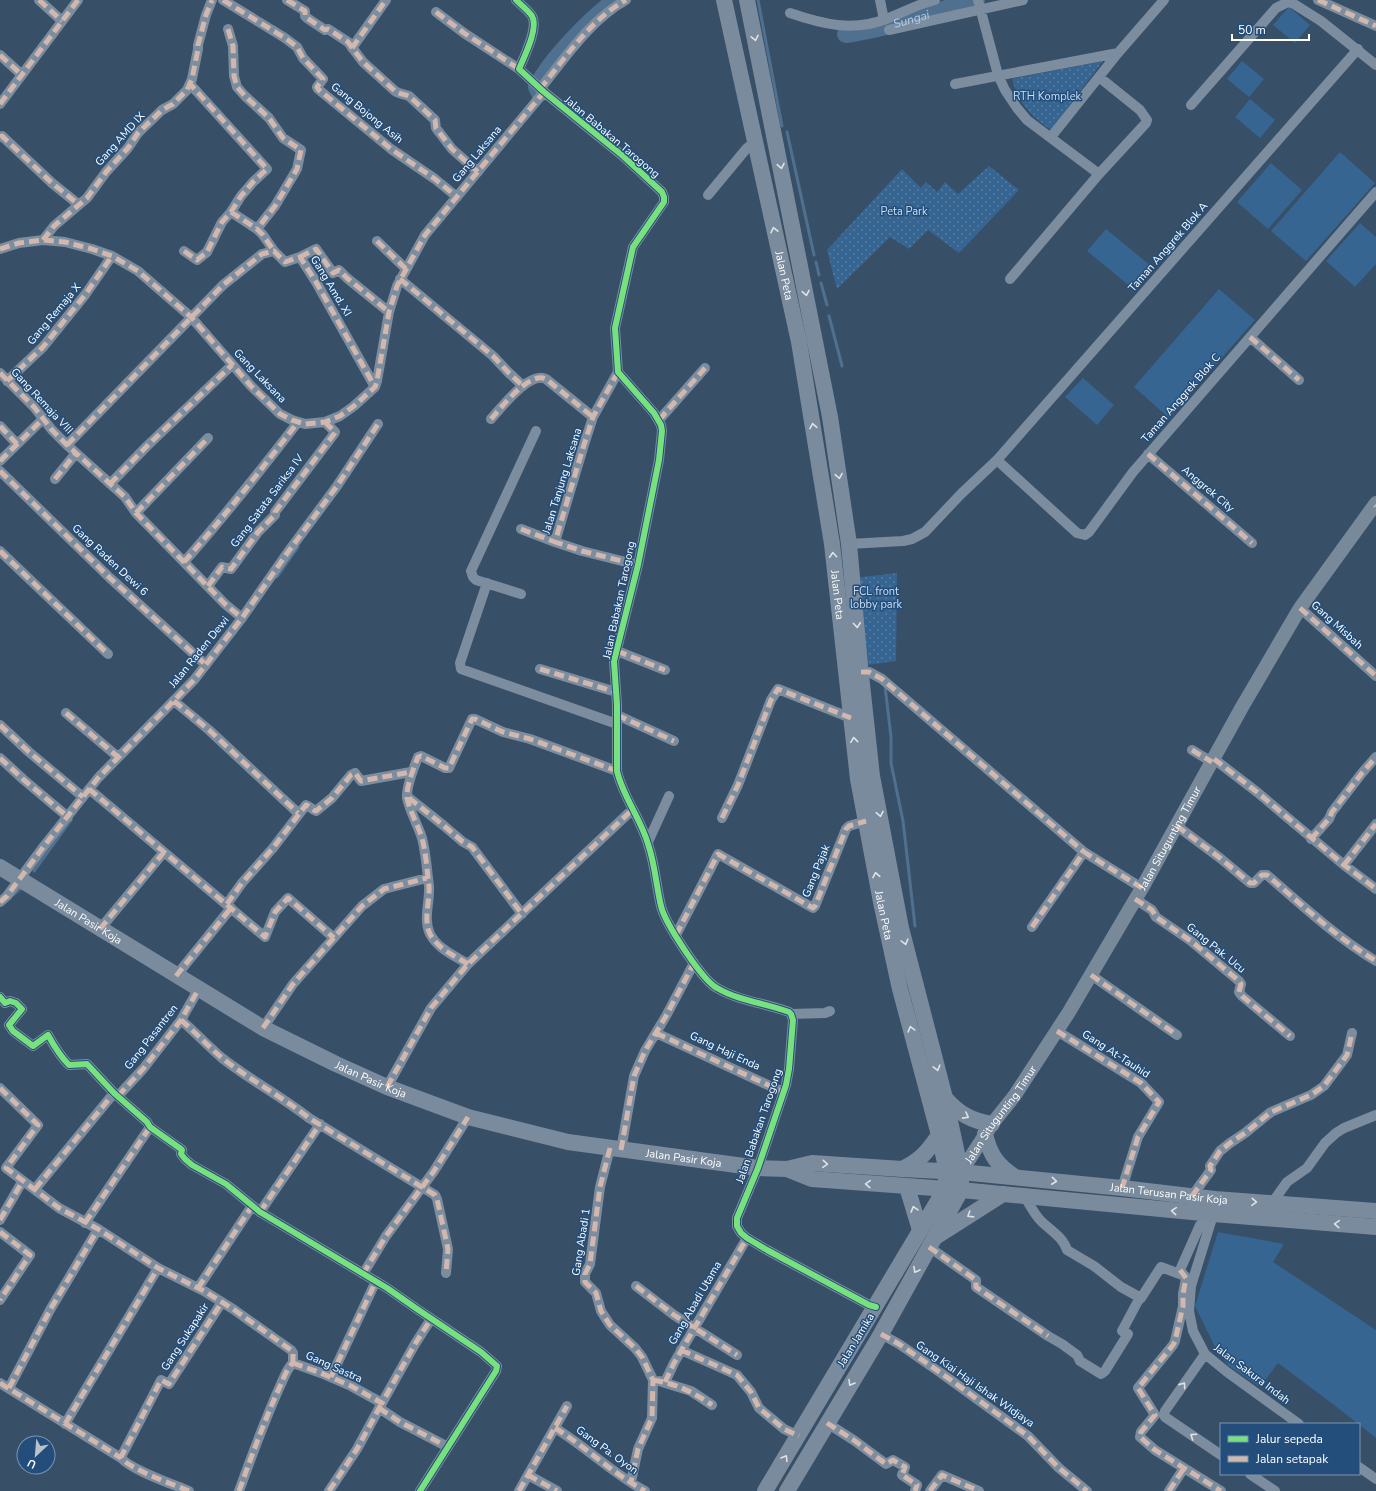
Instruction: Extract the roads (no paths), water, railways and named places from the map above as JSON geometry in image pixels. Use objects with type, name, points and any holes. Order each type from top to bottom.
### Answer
[{"type":"main road","name":"Jalan Peta","points":[[724,0],[755,142],[807,341],[830,417],[849,544],[861,672],[866,821],[881,902],[900,989],[938,1135],[962,1190]]},
{"type":"main road","name":"Jalan Peta","points":[[747,0],[807,341],[832,544],[851,718],[901,928],[945,1098],[954,1172],[945,1189]]},
{"type":"main road","name":"Jalan Pasir Koja","points":[[0,867],[198,990],[263,1028],[387,1087],[468,1117],[568,1142],[758,1168],[787,1169],[812,1163],[954,1172]]},
{"type":"main road","points":[[945,1098],[954,1109],[989,1129],[988,1148],[995,1160],[1004,1170],[1016,1178]]},
{"type":"main road","points":[[902,1169],[916,1162],[929,1150],[938,1135]]},
{"type":"main road","name":"Jalan Pasir Koja","points":[[787,1169],[812,1180],[962,1190]]},
{"type":"main road","name":"Jalan Terusan Pasir Koja","points":[[954,1172],[1192,1196],[1213,1211],[1272,1203],[1376,1211]]},
{"type":"main road","points":[[907,1187],[920,1230]]},
{"type":"main road","name":"Jalan Jamika","points":[[765,1491],[945,1189]]},
{"type":"main road","name":"Jalan Terusan Pasir Koja","points":[[962,1190],[1025,1197],[1213,1211],[1376,1227]]},
{"type":"main road","name":"Jalan Jamika","points":[[787,1491],[881,1334],[962,1190]]},
{"type":"main road","points":[[933,1242],[1003,1194]]},
{"type":"street","points":[[39,0],[62,21]]},
{"type":"street","points":[[0,104],[78,0]]},
{"type":"street","name":"Gang Bojong Asih","points":[[223,0],[285,38],[297,48],[302,58],[323,79],[317,86],[318,89],[391,149],[435,179],[457,197]]},
{"type":"street","points":[[287,0],[305,11],[305,16],[307,18],[325,30],[328,29],[348,42],[363,62],[395,91],[399,94],[409,96],[435,120],[436,128],[452,149],[478,172]]},
{"type":"street","points":[[352,48],[386,0]]},
{"type":"street","points":[[516,0],[531,15],[534,24],[519,69]]},
{"type":"street","name":"Gang Laksana","points":[[0,250],[19,243],[43,240],[65,242],[112,256],[138,270],[191,317],[232,365],[280,414],[305,424],[325,422],[340,416],[354,406],[377,384],[389,312],[395,290],[425,235],[478,172],[539,88],[593,25],[610,10],[626,0]]},
{"type":"street","points":[[880,0],[884,20]]},
{"type":"street","points":[[790,13],[813,21],[849,27],[868,26],[934,0]]},
{"type":"street","points":[[889,30],[979,4],[1023,0]]},
{"type":"street","points":[[1051,137],[1098,77],[1164,0]]},
{"type":"street","points":[[1318,0],[1376,26]]},
{"type":"street","name":"Gang AMD IX","points":[[43,240],[54,226],[78,204],[87,198],[106,172],[128,148],[138,133],[162,110],[181,96],[190,84],[194,74],[198,45],[210,1]]},
{"type":"street","points":[[1191,105],[1272,12],[1280,5],[1288,2],[1322,21],[1376,65]]},
{"type":"street","points":[[979,4],[998,76],[1017,108],[1027,120],[1099,174]]},
{"type":"street","name":"Jalan Babakan Tarogong","points":[[436,12],[464,33],[519,69],[539,88],[623,156],[662,192],[664,197],[664,202],[635,244],[632,252],[615,328],[618,372],[654,413],[662,431],[659,460],[638,565],[614,661],[617,720],[617,771],[632,810],[648,842],[654,865],[661,907],[667,921],[694,963],[708,982],[716,988],[735,997],[785,1010],[791,1014],[794,1024],[790,1061],[783,1092],[758,1168],[737,1218],[737,1226],[741,1233],[747,1238],[767,1250],[869,1305],[876,1307]]},
{"type":"street","points":[[228,29],[234,46],[234,76],[237,87],[269,118],[283,138],[301,150],[297,169],[275,206],[257,229]]},
{"type":"street","name":"Taman Anggrek Blok A","points":[[849,544],[903,541],[912,539],[925,532],[961,494],[997,460],[1358,49]]},
{"type":"street","points":[[955,84],[1118,53]]},
{"type":"street","points":[[0,55],[22,75]]},
{"type":"street","points":[[1010,279],[1099,174],[1143,127],[1147,120],[1140,110],[1098,77]]},
{"type":"street","points":[[184,251],[198,260],[207,252],[222,222],[253,182],[267,169],[190,84]]},
{"type":"street","points":[[1,135],[52,183],[78,204]]},
{"type":"street","points":[[708,195],[747,148],[755,142]]},
{"type":"street","name":"Taman Anggrek Blok C","points":[[997,460],[1077,533],[1085,535],[1089,532],[1148,454],[1376,192]]},
{"type":"street","points":[[67,445],[223,285],[256,258],[267,252],[274,251],[257,229],[231,212]]},
{"type":"street","points":[[377,241],[406,269]]},
{"type":"street","points":[[300,257],[316,249],[333,273],[339,270],[389,312]]},
{"type":"street","name":"Gang Amd. XI","points":[[274,251],[285,262],[300,257],[316,282],[375,387]]},
{"type":"street","name":"Gang Remaja X","points":[[7,381],[43,347],[85,295],[112,256]]},
{"type":"street","points":[[400,279],[493,356],[523,386]]},
{"type":"street","points":[[1250,337],[1299,380]]},
{"type":"street","points":[[110,484],[147,446],[232,365]]},
{"type":"street","points":[[658,420],[705,368]]},
{"type":"street","name":"Jalan Tanjung Laksana","points":[[618,372],[593,418],[555,542],[582,551],[638,565]]},
{"type":"street","name":"Gang Remaja VIII","points":[[0,373],[44,418],[52,430],[125,497],[136,513],[225,604],[242,618]]},
{"type":"street","points":[[491,419],[523,386],[532,379],[539,377],[546,379],[593,418]]},
{"type":"street","points":[[0,461],[44,418]]},
{"type":"street","points":[[184,562],[216,526],[223,515],[258,474],[298,422]]},
{"type":"street","name":"Gang Satata Sariksa IV","points":[[208,586],[222,566],[230,569],[258,532],[275,515],[275,512],[334,434],[335,432],[325,422]]},
{"type":"street","name":"Jalan Raden Dewi","points":[[0,902],[19,880],[86,793],[118,757],[194,680],[242,618],[288,552],[337,486],[378,424]]},
{"type":"street","points":[[0,426],[17,444]]},
{"type":"street","points":[[521,594],[476,580],[473,577],[471,570],[536,431]]},
{"type":"street","points":[[136,513],[208,438]]},
{"type":"street","points":[[54,479],[76,453]]},
{"type":"street","name":"Anggrek City","points":[[1148,454],[1252,543]]},
{"type":"street","name":"Gang Raden Dewi 6","points":[[0,471],[110,578],[206,664]]},
{"type":"street","name":"Jalan Situgunting Timur","points":[[954,1172],[1015,1095],[1057,1031],[1177,826],[1300,608],[1376,504]]},
{"type":"street","points":[[521,529],[555,542]]},
{"type":"street","points":[[0,551],[108,654]]},
{"type":"street","points":[[487,583],[460,663],[462,669],[674,740]]},
{"type":"street","name":"Gang Misbah","points":[[1300,608],[1376,676]]},
{"type":"street","points":[[617,651],[666,670]]},
{"type":"street","points":[[540,669],[616,692]]},
{"type":"street","name":"Gang Pak. Ucu","points":[[861,672],[869,672],[882,679],[1084,852],[1138,893],[1156,917],[1191,941],[1239,981],[1242,986],[1240,992],[1242,996],[1290,1036]]},
{"type":"street","points":[[722,818],[738,785],[771,700],[778,689],[851,718]]},
{"type":"street","points":[[174,701],[209,730],[298,814]]},
{"type":"street","points":[[66,713],[118,757]]},
{"type":"street","points":[[468,964],[447,951],[433,939],[426,921],[429,888],[423,839],[407,797],[411,772],[418,757],[421,756],[445,768],[449,768],[472,719],[475,719],[503,732],[530,739],[617,771]]},
{"type":"street","points":[[0,725],[29,752],[164,852],[265,937],[275,912],[288,898],[334,938]]},
{"type":"street","points":[[1192,750],[1213,761],[1252,788],[1312,839],[1376,889]]},
{"type":"street","points":[[0,758],[68,817]]},
{"type":"street","points":[[1312,839],[1329,819],[1332,812],[1362,773],[1376,758]]},
{"type":"street","points":[[176,976],[229,906],[242,883],[273,848],[306,804],[316,812],[332,798],[350,775],[357,774],[359,780],[361,781],[411,772]]},
{"type":"street","points":[[648,842],[669,796]]},
{"type":"street","points":[[407,797],[462,842],[472,847],[522,914]]},
{"type":"street","points":[[387,1087],[431,1008],[468,964],[632,810]]},
{"type":"street","name":"Gang Pajak","points":[[676,935],[718,854],[813,908],[846,829],[849,826],[866,821]]},
{"type":"street","points":[[1344,865],[1376,824]]},
{"type":"street","points":[[1177,826],[1220,858],[1250,883],[1254,883],[1262,875],[1267,875],[1312,915],[1357,949],[1376,961]]},
{"type":"street","points":[[100,929],[164,852]]},
{"type":"street","points":[[1032,927],[1084,852]]},
{"type":"street","points":[[263,1028],[292,984],[362,906],[384,889],[427,878]]},
{"type":"street","points":[[615,1149],[634,1076],[645,1051],[694,963]]},
{"type":"street","points":[[1091,975],[1177,1035]]},
{"type":"street","name":"Gang Pasantren","points":[[35,1189],[116,1094],[143,1069],[181,1020],[198,990]]},
{"type":"street","points":[[0,997],[5,1003],[10,1001],[16,1003],[22,1009],[9,1025],[13,1031],[33,1046],[48,1034],[61,1057],[69,1064],[87,1064],[116,1094],[147,1122],[150,1127],[181,1149],[181,1154],[192,1165],[226,1184],[256,1209],[387,1288],[481,1352],[497,1366],[496,1371],[420,1491]]},
{"type":"street","points":[[791,1014],[825,1013],[830,1011]]},
{"type":"street","points":[[181,1020],[222,1057],[252,1079],[320,1124],[435,1195],[448,1249],[446,1273]]},
{"type":"street","name":"Gang At-Tauhid","points":[[1057,1031],[1141,1083],[1159,1102],[1138,1137],[1122,1188]]},
{"type":"street","name":"Gang Haji Enda","points":[[656,1032],[783,1092]]},
{"type":"street","points":[[1192,1196],[1211,1170],[1210,1166],[1220,1151],[1271,1112],[1311,1095],[1324,1086],[1347,1055],[1352,1033]]},
{"type":"street","points":[[0,1088],[38,1125],[6,1168],[22,1182],[35,1189],[59,1208],[98,1229],[158,1268],[222,1302],[291,1350],[293,1353],[293,1363]]},
{"type":"street","points":[[1272,1203],[1287,1182],[1307,1168],[1325,1143],[1336,1133],[1344,1128],[1376,1115]]},
{"type":"street","points":[[363,1274],[386,1236],[422,1187],[468,1117]]},
{"type":"street","points":[[198,1288],[320,1124]]},
{"type":"street","points":[[85,1223],[150,1127]]},
{"type":"street","name":"Gang Abadi 1","points":[[615,1149],[600,1187],[590,1264],[585,1274],[585,1282],[596,1292],[601,1311],[610,1326],[642,1356],[654,1380],[652,1418],[638,1449],[631,1482]]},
{"type":"street","points":[[0,1220],[22,1182]]},
{"type":"street","points":[[1025,1197],[1036,1215],[1057,1235],[1066,1246],[1067,1250],[1094,1266],[1121,1287],[1141,1298]]},
{"type":"street","points":[[1213,1211],[1198,1230],[1180,1270],[1185,1276],[1183,1306],[1175,1341],[1138,1388],[1155,1415],[1141,1432],[1140,1438],[1220,1491]]},
{"type":"street","name":"Jalan Sakura Indah","points":[[1213,1211],[1191,1286],[1188,1311],[1193,1331],[1205,1354],[1227,1372],[1298,1423]]},
{"type":"street","points":[[98,1229],[4,1386],[121,1458],[131,1466],[189,1491]]},
{"type":"street","points":[[0,1232],[30,1255],[0,1300]]},
{"type":"street","name":"Gang Abadi Utama","points":[[666,1382],[681,1350],[747,1238]]},
{"type":"street","points":[[933,1242],[976,1280],[976,1287],[1077,1355],[1080,1361],[1089,1368],[1101,1374],[1105,1371],[1128,1334],[1122,1330],[1138,1301],[1161,1267],[1185,1276]]},
{"type":"street","points":[[65,1424],[158,1268]]},
{"type":"street","points":[[331,1377],[376,1281]]},
{"type":"street","points":[[636,1286],[659,1304],[737,1355]]},
{"type":"street","name":"Gang Sukapakir","points":[[121,1458],[122,1452],[161,1380],[169,1384],[222,1302]]},
{"type":"street","points":[[329,1491],[357,1449],[415,1344],[432,1319]]},
{"type":"street","name":"Gang Kiai Haji Ishak Widjaya","points":[[881,1334],[899,1344],[941,1373],[1028,1436],[1059,1468],[1087,1491]]},
{"type":"street","points":[[681,1350],[737,1375],[751,1392],[759,1408],[784,1429],[798,1436]]},
{"type":"street","points":[[1205,1354],[1165,1411],[1164,1415],[1220,1454]]},
{"type":"street","name":"Gang Sastra","points":[[238,1491],[268,1412],[292,1363],[331,1377],[380,1406],[400,1422],[448,1447]]},
{"type":"street","points":[[654,1380],[666,1382],[692,1391],[712,1405]]},
{"type":"street","points":[[519,1491],[567,1406]]},
{"type":"street","points":[[827,1423],[886,1464],[893,1460],[905,1467],[902,1474],[917,1485],[915,1491]]},
{"type":"street","name":"Gang Pa. Oyon","points":[[555,1428],[579,1444],[605,1466],[644,1491]]},
{"type":"street","points":[[1169,1491],[1184,1468]]},
{"type":"street","points":[[1360,1468],[1376,1480]]},
{"type":"street","points":[[528,1475],[557,1491]]},
{"type":"street","points":[[930,1491],[942,1475],[979,1491]]},
{"type":"street","points":[[1251,1475],[1275,1491]]},
{"type":"waterway","points":[[540,93],[537,87],[552,64],[572,40],[616,0]]},
{"type":"waterway","points":[[758,0],[782,126]]},
{"type":"waterway","name":"Sungai","points":[[846,34],[896,24],[976,0]]},
{"type":"waterway","points":[[787,132],[814,255]]},
{"type":"waterway","points":[[816,262],[819,275]]},
{"type":"waterway","points":[[821,283],[827,305]]},
{"type":"waterway","points":[[829,316],[842,366]]},
{"type":"waterway","points":[[277,577],[298,547]]},
{"type":"waterway","points":[[885,686],[891,737],[891,763],[903,821],[915,926]]},
{"type":"waterway","points":[[34,871],[71,820]]},
{"type":"waterway","points":[[13,895],[21,888]]},
{"type":"park label","name":"RTH Komplek","points":[[1047,96]]},
{"type":"park label","name":"Peta Park","points":[[904,211]]},
{"type":"park label","name":"FCL front lobby park","points":[[876,597]]}]
